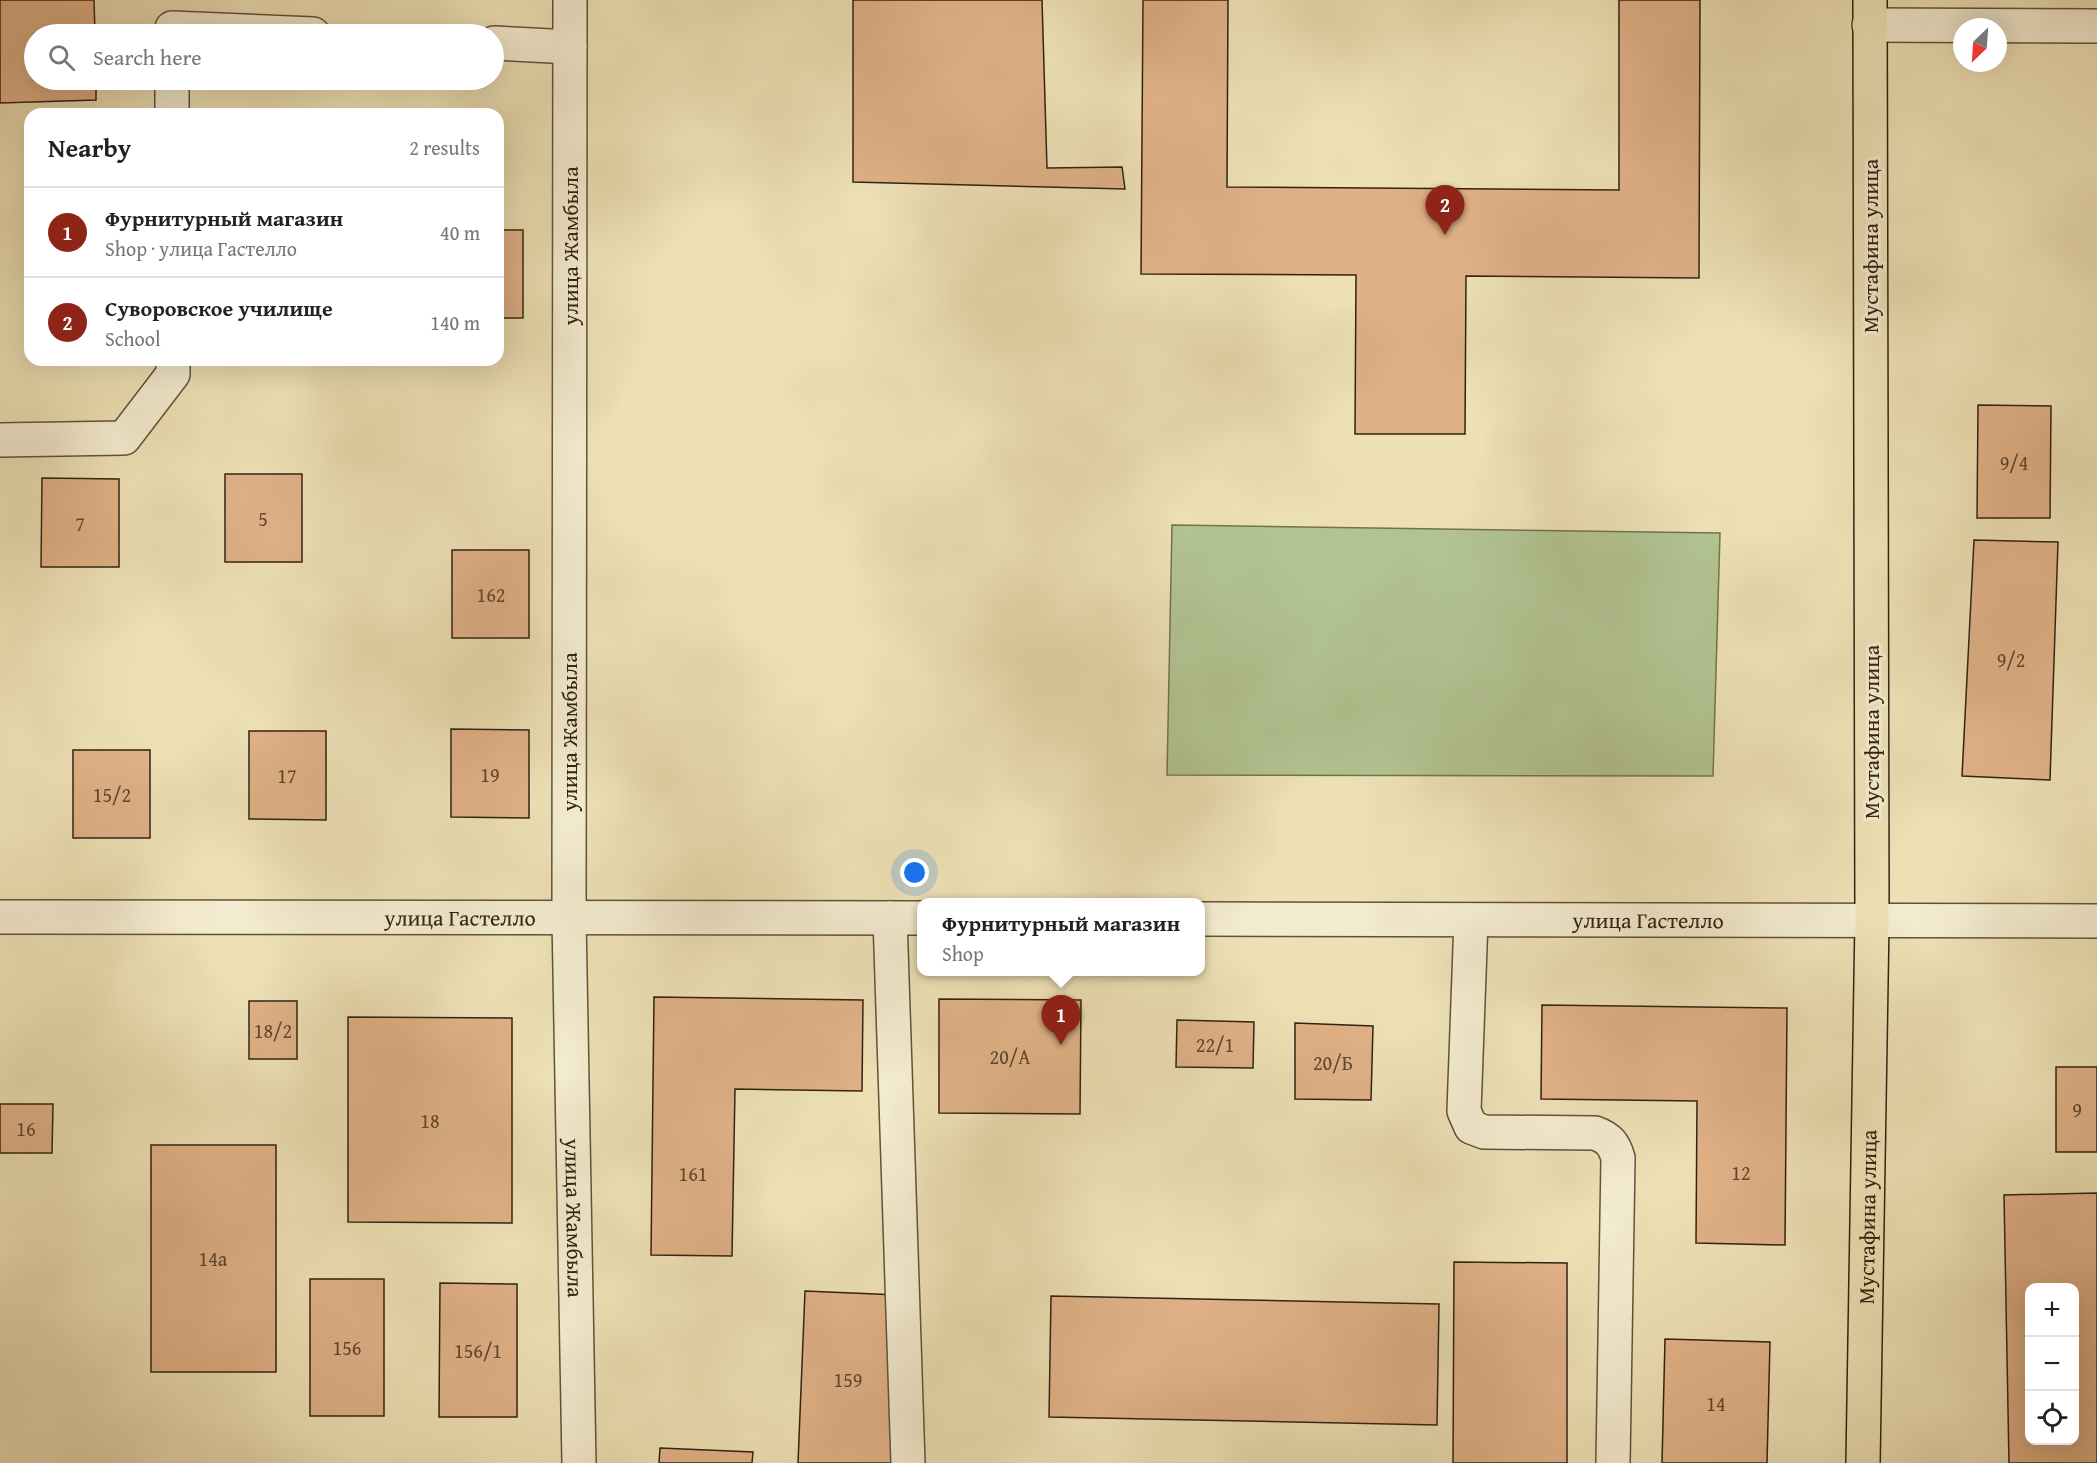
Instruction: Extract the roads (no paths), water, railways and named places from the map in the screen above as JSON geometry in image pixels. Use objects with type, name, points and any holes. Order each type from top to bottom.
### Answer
[{"type":"main road","name":"Мустафина улица","points":[[1863,1463],[1872,921],[1870,13]]},
{"type":"street","name":"улица Жамбыла","points":[[570,0],[569,918],[579,1463]]},
{"type":"street","points":[[1870,13],[2097,27]]},
{"type":"street","points":[[172,21],[205,24]]},
{"type":"street","points":[[504,43],[570,46]]},
{"type":"street","points":[[172,90],[172,108]]},
{"type":"street","points":[[0,440],[124,438],[173,374],[173,366]]},
{"type":"street","name":"улица Гастелло","points":[[0,917],[906,918]]},
{"type":"street","points":[[906,918],[908,1463]]},
{"type":"street","name":"улица Гастелло","points":[[1205,919],[2097,921]]},
{"type":"street","points":[[1471,920],[1464,1111],[1471,1127],[1484,1132],[1595,1133],[1606,1137],[1614,1146],[1618,1158],[1612,1463]]},
{"type":"place","name":"Суворовское училище","points":[[1445,235]]},
{"type":"place","name":"Фурнитурный магазин","points":[[1061,1045]]}]
